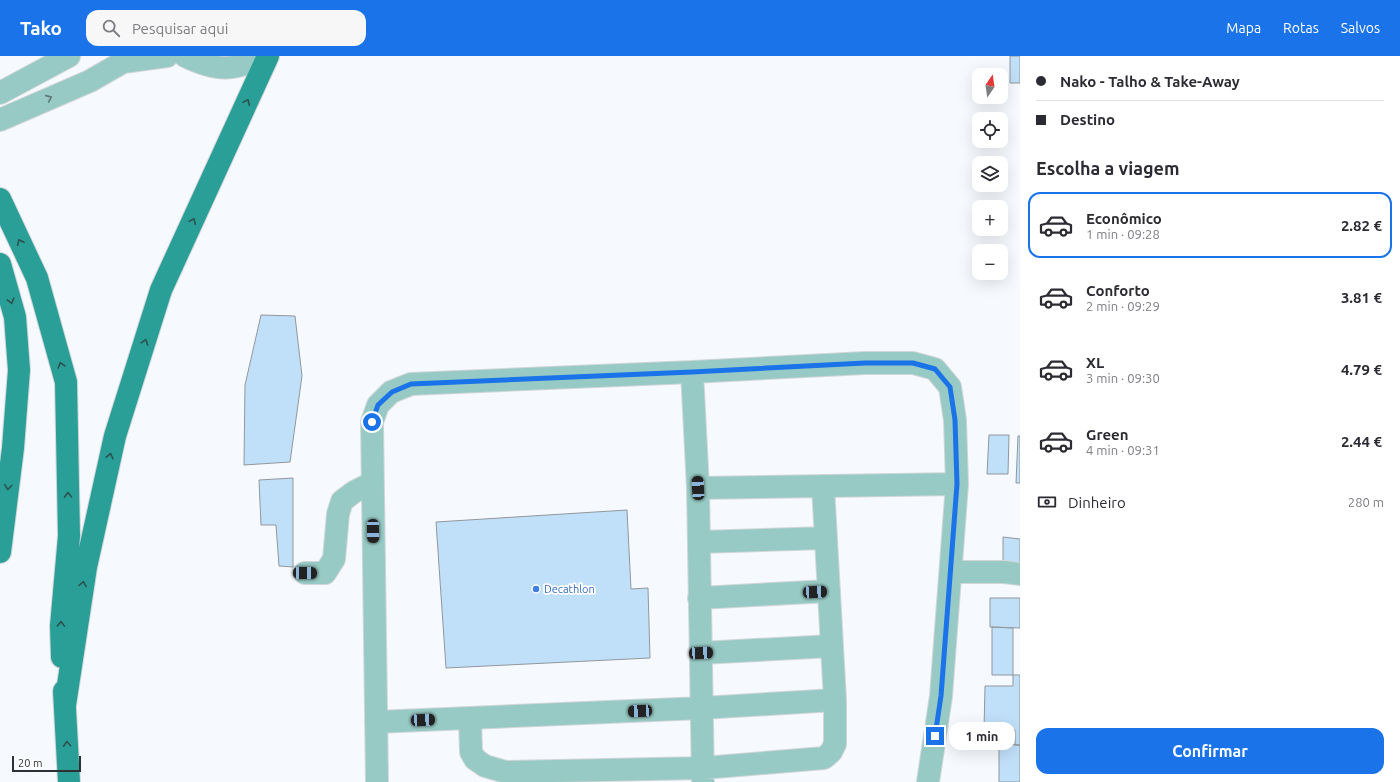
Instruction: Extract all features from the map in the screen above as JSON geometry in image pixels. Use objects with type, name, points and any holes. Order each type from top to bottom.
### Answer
[{"type":"main road","points":[[65,705],[86,567],[115,436],[161,290],[268,56]]},
{"type":"main road","points":[[0,199],[37,278],[66,382],[69,536],[61,626],[69,781]]},
{"type":"main road","points":[[0,264],[15,317],[19,370],[7,452],[0,552]]},
{"type":"street","points":[[0,93],[69,56]]},
{"type":"street","points":[[0,120],[90,80],[123,62],[167,56]]},
{"type":"street","points":[[185,56],[216,68],[236,67],[251,63],[264,56]]},
{"type":"street","points":[[377,782],[372,422],[378,405],[392,392],[411,384],[865,363],[913,363],[935,369],[950,387],[955,420],[957,484],[951,572],[941,696],[928,782]]},
{"type":"street","points":[[692,372],[698,488],[703,775]]},
{"type":"street","points":[[305,573],[325,573],[334,559],[338,514],[342,501],[354,492],[372,483]]},
{"type":"street","points":[[698,488],[957,484]]},
{"type":"street","points":[[470,718],[471,752],[475,759],[485,766],[506,772],[703,775],[824,758],[831,752],[834,744],[835,700],[823,486]]},
{"type":"street","points":[[699,542],[826,538]]},
{"type":"street","points":[[951,572],[1004,572],[1020,574]]},
{"type":"street","points":[[700,598],[829,591]]},
{"type":"street","points":[[701,653],[832,646]]},
{"type":"street","points":[[376,722],[702,708],[835,700]]},
{"type":"building","points":[[1010,56],[1020,56],[1020,83],[1010,83]]},
{"type":"building","points":[[261,315],[295,316],[302,376],[290,462],[244,465],[245,385]]},
{"type":"building","points":[[989,435],[1009,435],[1008,474],[987,474]]},
{"type":"building","points":[[1018,436],[1020,436],[1020,483],[1016,483]]},
{"type":"building","points":[[293,478],[293,567],[279,566],[276,525],[261,525],[259,480]]},
{"type":"building","name":"Decathlon","points":[[627,510],[631,589],[648,588],[650,658],[446,668],[436,522]]},
{"type":"building","points":[[1003,537],[1020,539],[1020,564],[1003,563]]},
{"type":"building","points":[[990,598],[1020,598],[1020,628],[990,627]]},
{"type":"building","points":[[992,627],[1013,628],[1013,675],[992,675]]},
{"type":"building","points":[[1013,675],[1020,675],[1020,745],[1015,745],[1015,730],[984,730],[985,686],[1013,686]]},
{"type":"building","points":[[999,744],[1020,745],[1020,782],[999,782]]},
{"type":"place","name":"Decathlon","points":[[536,589]]},
{"type":"route","points":[[372,422],[378,405],[392,392],[411,384],[865,363],[913,363],[935,369],[950,387],[955,420],[957,484],[941,696],[935,736]]}]
